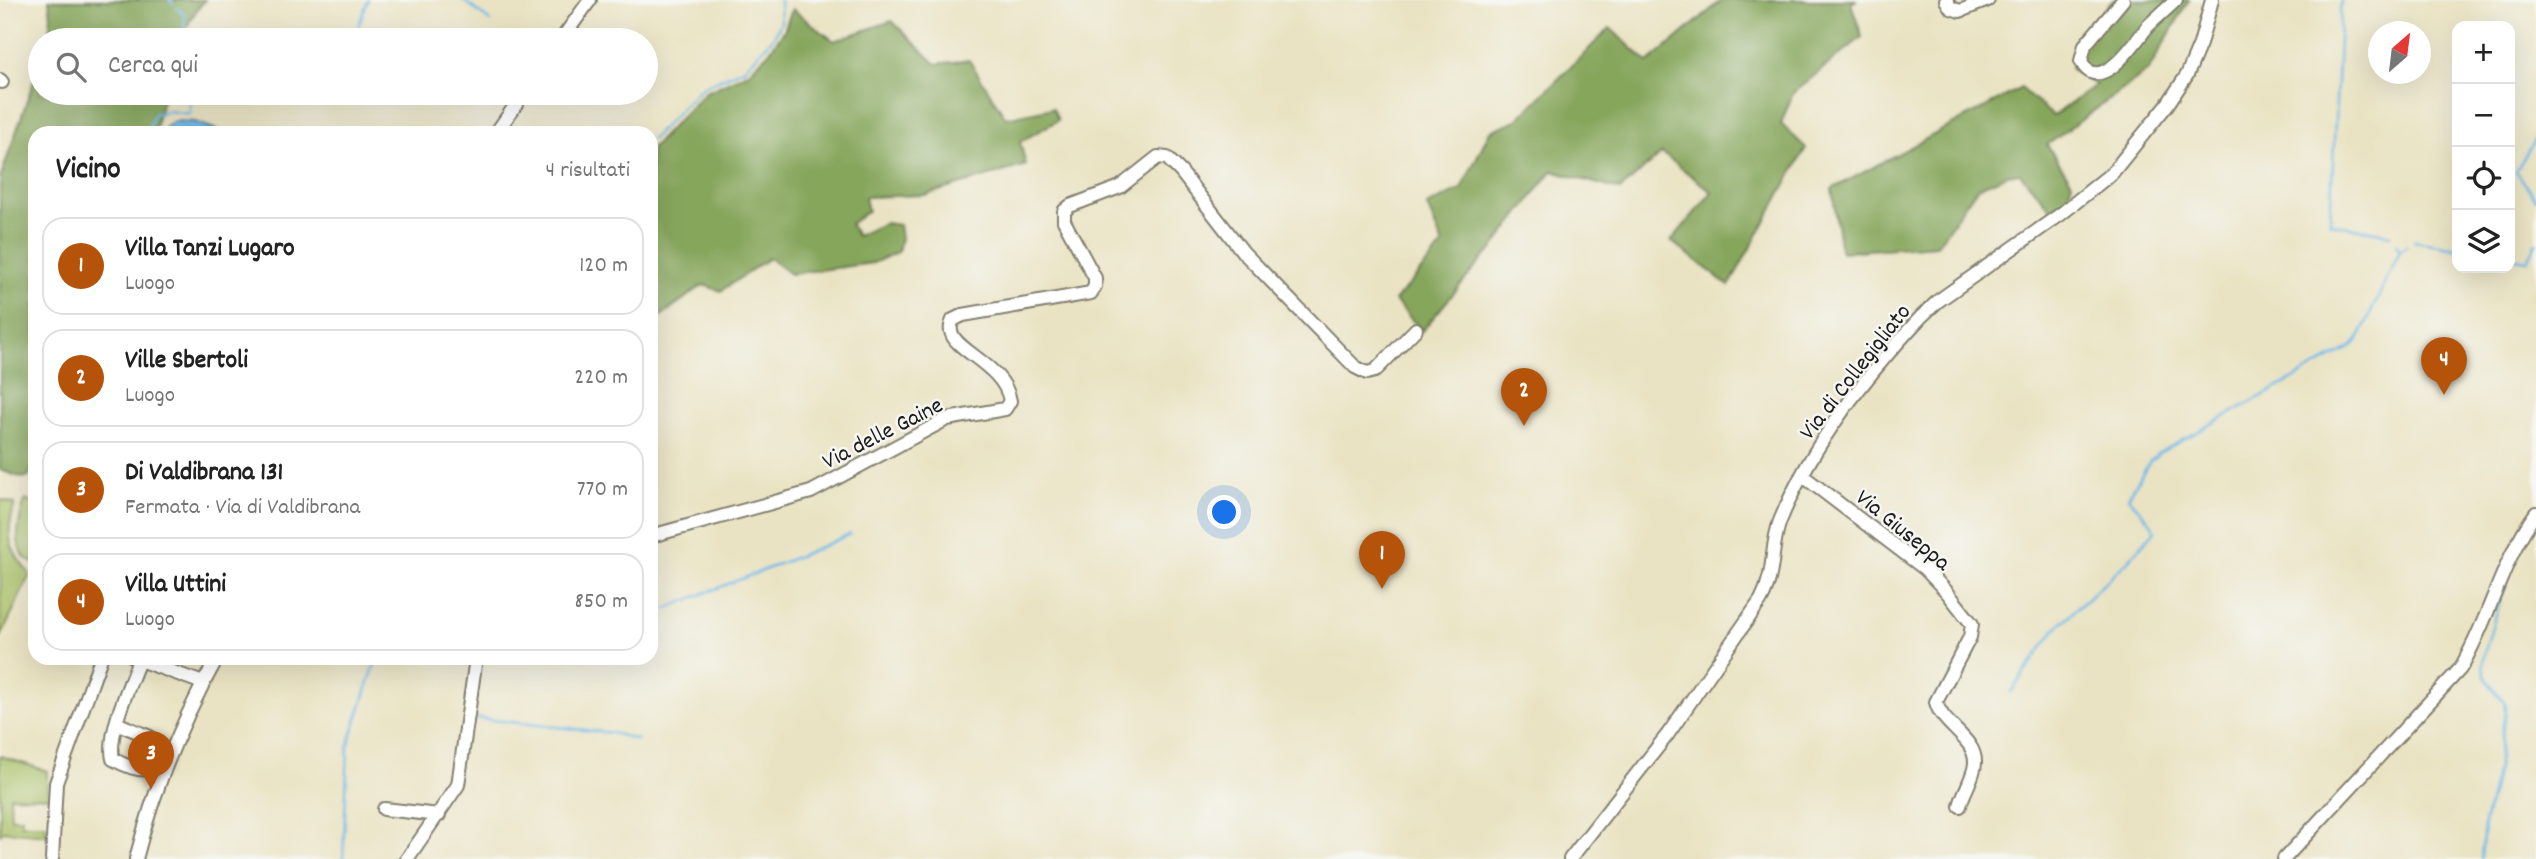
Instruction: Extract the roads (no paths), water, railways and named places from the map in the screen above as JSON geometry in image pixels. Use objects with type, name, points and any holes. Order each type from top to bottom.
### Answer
[{"type":"street","points":[[570,28],[590,0]]},
{"type":"street","points":[[1946,0],[1951,8],[1960,10],[1988,0]]},
{"type":"street","points":[[2123,0],[2082,50],[2081,61],[2088,70],[2098,73],[2110,69],[2151,23],[2176,0]]},
{"type":"street","name":"Via di Collegigliato","points":[[1570,859],[1668,734],[1761,600],[1771,577],[1778,528],[1830,428],[1921,317],[1938,301],[2082,198],[2112,173],[2167,105],[2195,58],[2212,0]]},
{"type":"street","points":[[501,126],[516,105]]},
{"type":"street","name":"Via delle Gaine","points":[[658,534],[811,492],[947,419],[1006,408],[1010,398],[1003,381],[956,341],[950,327],[954,318],[1085,296],[1092,292],[1095,278],[1063,217],[1065,209],[1114,190],[1154,160],[1163,157],[1181,172],[1243,252],[1355,367],[1367,373],[1375,371],[1416,329]]},
{"type":"street","name":"Via Giuseppa","points":[[1803,476],[1925,569],[1972,624],[1970,638],[1936,702],[1941,715],[1966,742],[1974,757],[1974,769],[1960,806]]},
{"type":"street","points":[[2284,859],[2460,669],[2473,646],[2516,542],[2536,513]]},
{"type":"street","points":[[52,859],[56,783],[98,665]]},
{"type":"street","points":[[116,723],[134,665]]},
{"type":"street","points":[[153,665],[203,683]]},
{"type":"street","points":[[136,859],[166,764],[213,665]]},
{"type":"street","points":[[407,859],[458,785],[475,665]]},
{"type":"street","points":[[384,809],[439,815]]},
{"type":"water","points":[[174,121],[195,122],[206,126],[167,126]]},
{"type":"waterway","points":[[170,0],[173,3]]},
{"type":"waterway","points":[[358,27],[368,0]]},
{"type":"waterway","points":[[463,0],[490,21]]},
{"type":"waterway","points":[[658,133],[701,88],[745,68],[774,37],[781,22],[780,0]]},
{"type":"waterway","points":[[2341,0],[2330,223],[2390,235]]},
{"type":"waterway","points":[[177,8],[184,15],[185,28]]},
{"type":"waterway","points":[[150,126],[154,114],[168,111],[190,114],[190,105]]},
{"type":"waterway","points":[[2536,137],[2516,171],[2536,199]]},
{"type":"waterway","points":[[2414,241],[2452,247]]},
{"type":"waterway","points":[[2515,259],[2527,261],[2536,243]]},
{"type":"waterway","points":[[2396,244],[2400,251]]},
{"type":"waterway","points":[[2011,692],[2055,629],[2127,562],[2155,531],[2128,497],[2150,461],[2159,453],[2351,347],[2358,340],[2400,251],[2407,246]]},
{"type":"waterway","points":[[658,612],[850,534]]},
{"type":"waterway","points":[[2481,859],[2484,824],[2497,768],[2505,712],[2504,701],[2486,678],[2483,661],[2509,576]]},
{"type":"waterway","points":[[343,859],[348,746],[375,665]]},
{"type":"waterway","points":[[474,718],[612,733],[638,740]]},
{"type":"place","name":"Villa Uttini","points":[[2444,395]]},
{"type":"place","name":"Ville Sbertoli","points":[[1524,426]]},
{"type":"place","name":"Villa Tanzi Lugaro","points":[[1382,589]]},
{"type":"place","name":"Di Valdibrana 131","points":[[151,789]]}]
